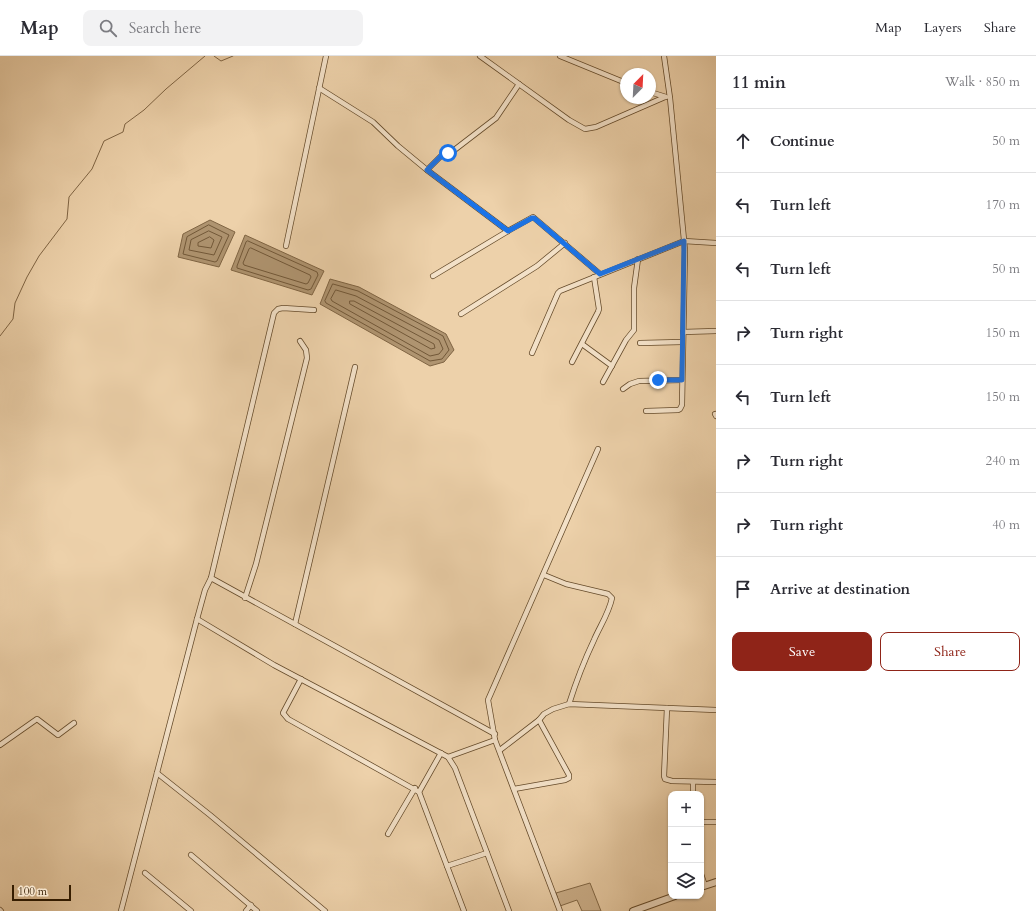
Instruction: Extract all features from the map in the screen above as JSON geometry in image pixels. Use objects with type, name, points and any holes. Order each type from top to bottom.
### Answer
[{"type":"street","points":[[286,246],[326,56]]},
{"type":"street","points":[[480,56],[569,120],[585,129],[596,127],[667,97]]},
{"type":"street","points":[[560,56],[620,81]]},
{"type":"street","points":[[646,411],[678,410],[682,405],[684,241],[667,97],[664,56]]},
{"type":"street","points":[[427,170],[441,156],[453,151],[496,118],[519,84]]},
{"type":"street","points":[[319,88],[373,122],[427,170],[508,231]]},
{"type":"street","points":[[656,94],[667,97]]},
{"type":"street","points":[[433,276],[533,217],[600,274]]},
{"type":"street","points":[[532,353],[558,293],[600,274],[684,241],[716,242]]},
{"type":"street","points":[[461,314],[536,266],[565,243]]},
{"type":"street","points":[[603,382],[626,340],[634,330],[634,288],[638,259]]},
{"type":"street","points":[[572,362],[599,309],[594,277]]},
{"type":"street","points":[[123,910],[197,619],[211,578],[274,313],[278,309],[283,308],[314,310]]},
{"type":"street","points":[[683,332],[716,331]]},
{"type":"street","points":[[245,598],[256,564],[307,358],[306,350],[300,341]]},
{"type":"street","points":[[640,343],[682,342]]},
{"type":"street","points":[[582,344],[612,366]]},
{"type":"street","points":[[295,624],[355,367]]},
{"type":"street","points":[[623,389],[630,384],[639,381],[682,380]]},
{"type":"street","points":[[560,911],[495,740],[488,700],[598,449]]},
{"type":"street","points":[[544,575],[566,584],[608,594],[612,598],[610,607],[594,640],[569,704]]},
{"type":"street","points":[[211,578],[495,734]]},
{"type":"street","points":[[197,619],[301,679],[448,757],[455,768],[509,911]]},
{"type":"street","points":[[301,679],[283,713],[288,719],[417,790],[464,911]]},
{"type":"street","points":[[500,750],[539,720],[544,714],[553,709],[569,704],[716,710]]},
{"type":"street","points":[[668,708],[665,778],[672,781],[716,782]]},
{"type":"street","points":[[0,745],[37,719],[58,735],[74,723]]},
{"type":"street","points":[[514,789],[569,778],[569,775],[539,720]]},
{"type":"street","points":[[448,757],[495,740]]},
{"type":"street","points":[[388,834],[441,753]]},
{"type":"street","points":[[157,773],[325,911]]},
{"type":"street","points":[[693,782],[693,791]]},
{"type":"street","points":[[704,822],[716,822]]},
{"type":"street","points":[[447,866],[487,853]]},
{"type":"street","points":[[191,855],[258,911]]},
{"type":"street","points":[[145,873],[191,911]]},
{"type":"street","points":[[704,887],[716,882]]},
{"type":"street","points":[[633,911],[668,898]]},
{"type":"street","points":[[246,911],[251,905]]},
{"type":"shaded area","points":[[590,883],[601,911],[582,911],[577,900],[560,906],[556,893]]},
{"type":"water","points":[[210,220],[235,232],[219,267],[178,257],[183,234]]},
{"type":"water","points":[[245,235],[324,271],[312,295],[231,270]]},
{"type":"water","points":[[330,279],[359,287],[446,334],[454,350],[444,362],[430,366],[320,304]]},
{"type":"waterway","points":[[0,336],[13,319],[15,303],[39,256],[67,219],[69,197],[92,169],[104,141],[123,132],[125,124],[144,110],[205,56]]},
{"type":"waterway","points":[[214,56],[221,61],[233,56]]},
{"type":"route","points":[[448,153],[443,154],[427,170],[508,231],[533,217],[600,274],[684,241],[682,380],[658,380]]}]
